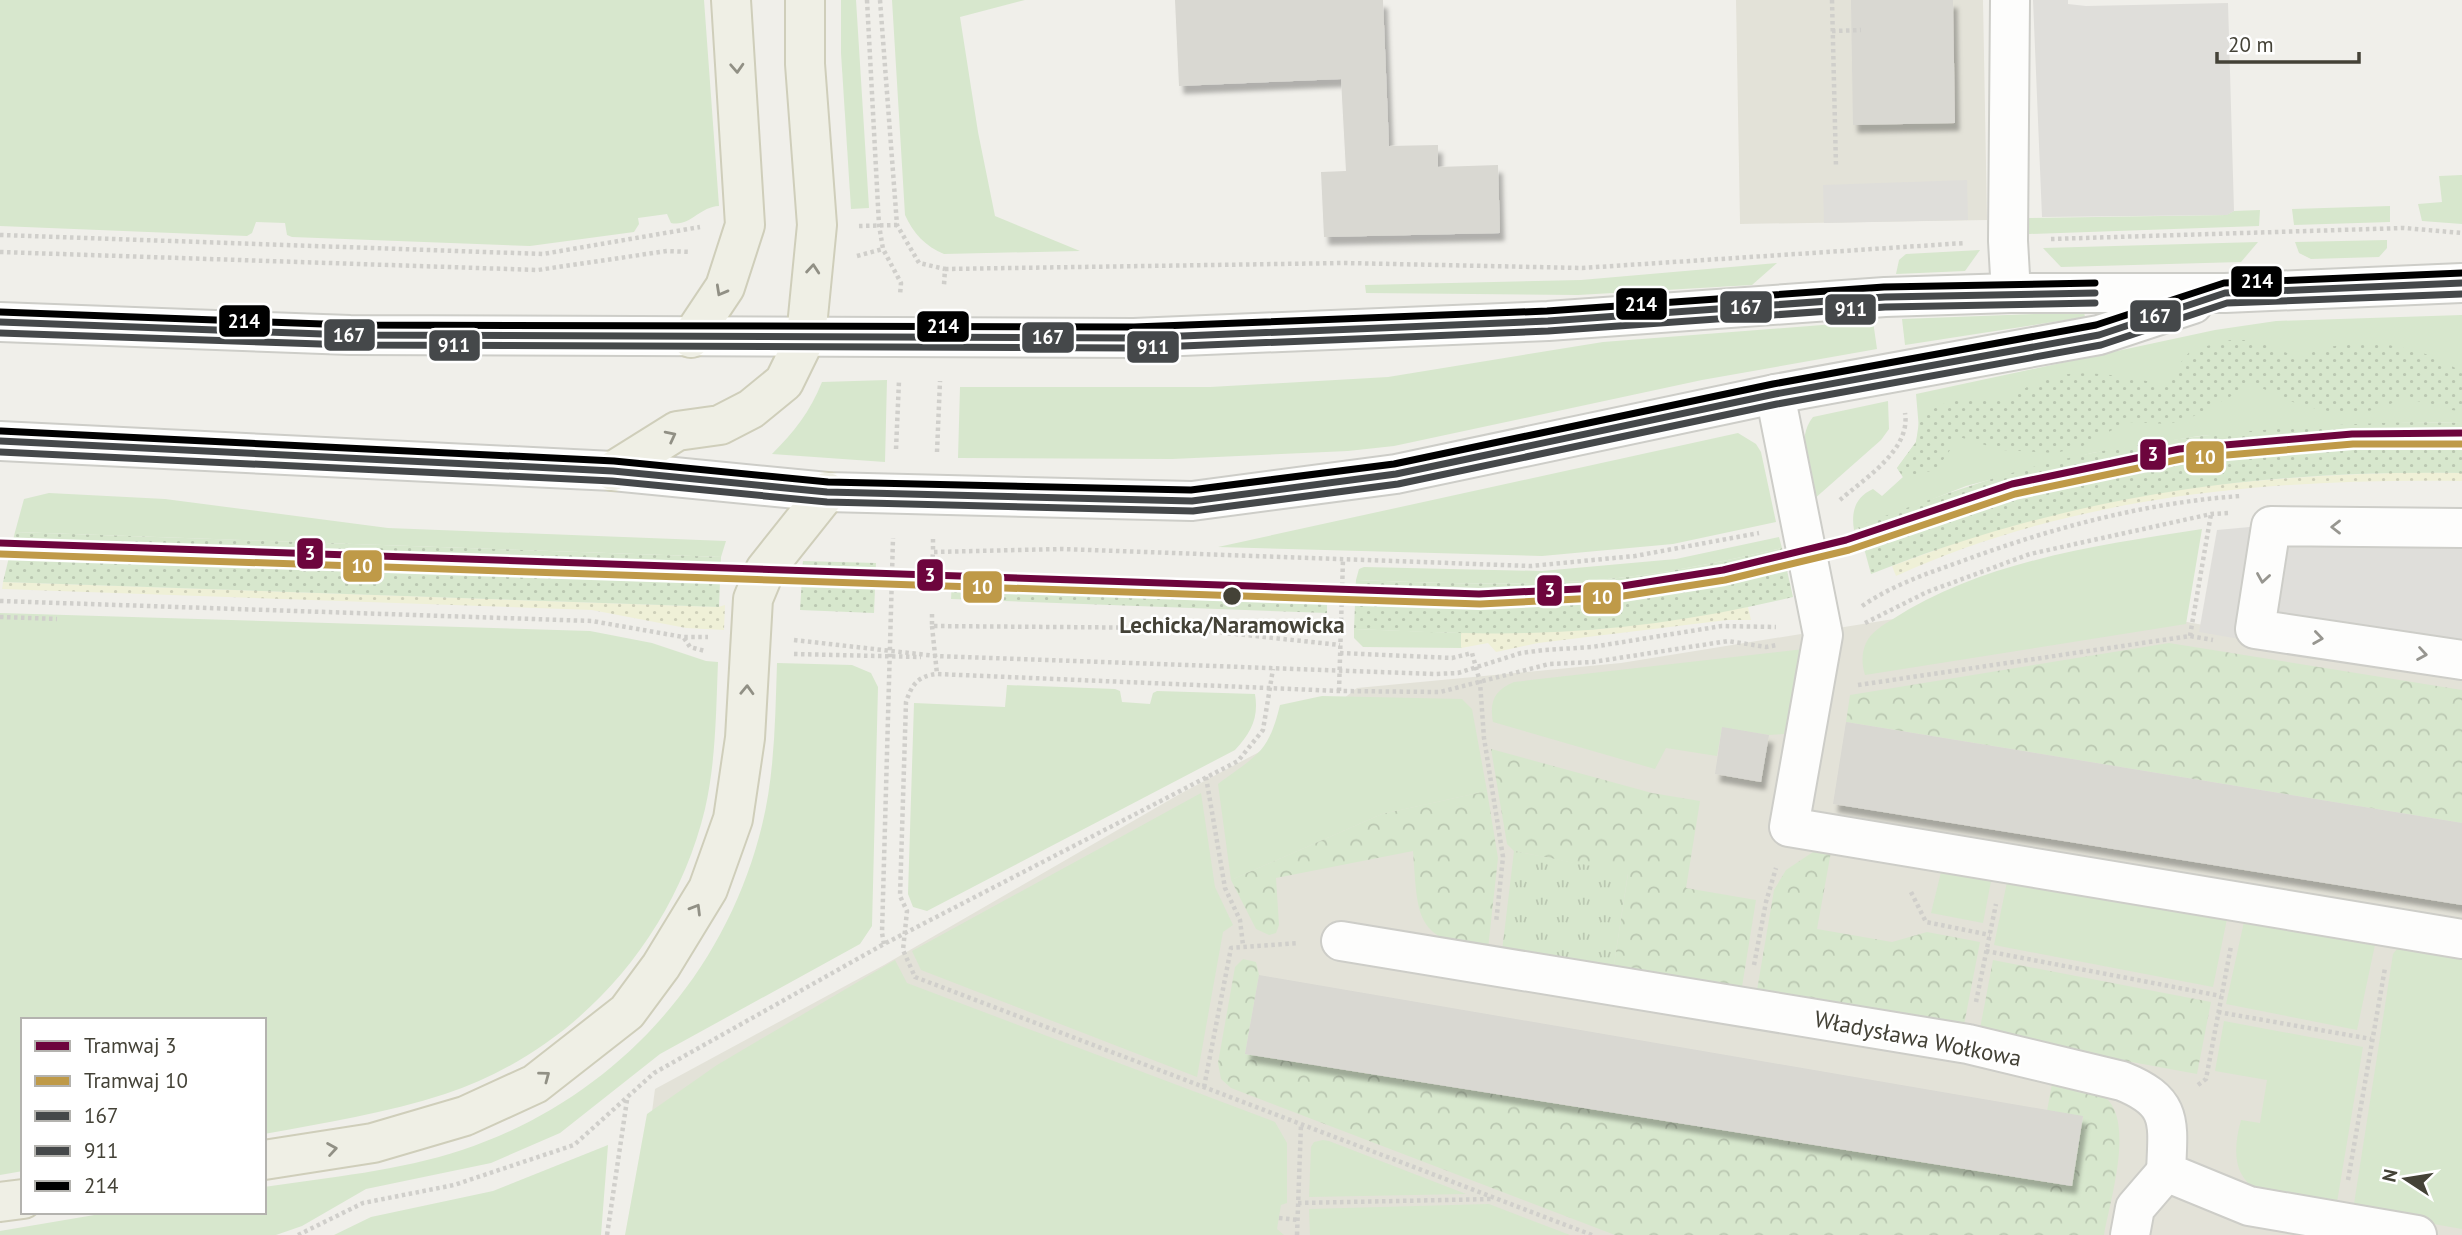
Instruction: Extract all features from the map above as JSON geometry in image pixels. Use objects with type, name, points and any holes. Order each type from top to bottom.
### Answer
[{"type":"main road","points":[[691,338],[725,287],[745,225],[731,0]]},
{"type":"main road","points":[[613,471],[677,431],[720,425],[751,409],[784,382],[806,337],[817,225],[805,64],[805,0]]},
{"type":"main road","points":[[266,1160],[373,1143],[465,1115],[535,1084],[627,1012],[661,966],[708,890],[733,819],[745,738],[753,599],[765,570],[827,492]]},
{"type":"main road","points":[[0,1202],[21,1199]]},
{"type":"street","points":[[2010,0],[2008,241],[2011,293]]},
{"type":"street","points":[[0,322],[350,335],[1134,338],[1548,321],[1885,297],[2011,293],[2225,293],[2462,283]]},
{"type":"street","points":[[0,441],[613,471],[827,492],[1192,501],[1396,474],[1775,394],[2099,335],[2225,293]]},
{"type":"street","points":[[1775,394],[1823,635],[1789,827],[2462,939]]},
{"type":"street","points":[[2462,528],[2271,526],[2255,629],[2462,660]]},
{"type":"street","name":"Władysława Wołkowa","points":[[1341,942],[1968,1044],[2122,1081],[2145,1090],[2164,1108],[2168,1137],[2166,1172]]},
{"type":"street","points":[[2130,1235],[2136,1208],[2166,1172],[2249,1206],[2417,1235]]},
{"type":"path","points":[[867,0],[879,225],[883,249],[901,283]]},
{"type":"path","points":[[880,0],[897,225],[919,263],[945,269],[1345,263],[1582,268],[2008,241],[2404,228],[2462,233]]},
{"type":"path","points":[[1832,0],[1836,167]]},
{"type":"path","points":[[1832,31],[1861,30]]},
{"type":"path","points":[[847,226],[897,225]]},
{"type":"path","points":[[0,235],[543,254],[655,233],[707,227]]},
{"type":"path","points":[[854,256],[883,249]]},
{"type":"path","points":[[0,252],[538,270],[667,251],[699,252]]},
{"type":"path","points":[[944,285],[945,269]]},
{"type":"path","points":[[896,462],[899,380]]},
{"type":"path","points":[[936,463],[940,382]]},
{"type":"path","points":[[1839,501],[1892,453],[1902,440],[1906,422],[1903,402]]},
{"type":"path","points":[[1860,607],[1903,582],[2021,540],[2208,498],[2247,495]]},
{"type":"path","points":[[1859,626],[1927,592],[2030,554],[2211,514],[2239,513]]},
{"type":"path","points":[[2190,636],[2211,514]]},
{"type":"path","points":[[933,552],[1062,549],[1531,566],[1635,556],[1766,532]]},
{"type":"path","points":[[884,944],[881,933],[893,537]]},
{"type":"path","points":[[932,565],[933,538]]},
{"type":"path","points":[[1339,691],[1343,559]]},
{"type":"path","points":[[0,601],[592,621],[684,637],[690,647],[715,652]]},
{"type":"path","points":[[932,614],[937,674]]},
{"type":"path","points":[[0,617],[57,619]]},
{"type":"path","points":[[932,626],[1179,628],[1340,645]]},
{"type":"path","points":[[783,654],[936,656],[1435,674],[1458,673],[1544,650],[1592,647],[1722,626],[1755,629],[1785,626]]},
{"type":"path","points":[[1814,693],[2190,636],[2217,640]]},
{"type":"path","points":[[786,639],[936,656]]},
{"type":"path","points":[[1592,1235],[915,977],[903,950],[906,911],[900,896],[906,702],[916,681],[925,675],[937,674],[1272,686],[1339,691],[1440,692],[1549,664],[1593,662],[1728,641],[1766,647],[1790,642]]},
{"type":"path","points":[[1340,653],[1452,658],[1472,653],[1480,682],[1485,738],[1503,857],[1491,965]]},
{"type":"path","points":[[298,1235],[363,1203],[454,1185],[574,1145],[654,1073],[884,944],[1238,761],[1263,730],[1273,669]]},
{"type":"path","points":[[1206,777],[1225,888],[1240,920],[1243,945]]},
{"type":"path","points":[[1754,968],[1766,902]]},
{"type":"path","points":[[1926,922],[1990,935]]},
{"type":"path","points":[[1980,982],[1992,926]]},
{"type":"path","points":[[2347,1191],[2371,1039],[2393,926]]},
{"type":"path","points":[[1204,1087],[1231,948],[1243,945],[1341,942]]},
{"type":"path","points":[[1986,951],[2221,996],[2208,1070]]},
{"type":"path","points":[[2218,1012],[2371,1039]]},
{"type":"path","points":[[607,1235],[627,1099]]},
{"type":"path","points":[[1297,1235],[1301,1124]]},
{"type":"path","points":[[1298,1203],[1498,1199]]},
{"type":"path","points":[[1279,1218],[1298,1220]]},
{"type":"shaded area","points":[[1736,0],[1983,0],[1987,220],[1740,224]]},
{"type":"shaded area","points":[[2033,0],[2068,0],[2068,4],[2086,6],[2228,3],[2234,211],[2227,215],[2042,217]]},
{"type":"shaded area","points":[[1967,180],[1968,220],[1824,223],[1823,185]]},
{"type":"shaded area","points":[[2462,519],[2462,677],[2199,632],[2217,530],[2314,521]]},
{"type":"shaded area","points":[[2042,595],[2462,673],[2462,1235],[636,1235],[655,1089],[884,965],[1178,795],[1310,725],[1357,688],[1621,663]]},
{"type":"green space","points":[[0,0],[704,0],[719,206],[684,222],[671,223],[667,214],[638,218],[639,224],[634,232],[530,246],[292,237],[287,235],[285,223],[256,222],[252,233],[247,236],[0,226]]},
{"type":"green space","points":[[841,0],[856,0],[869,208],[851,209],[841,53]]},
{"type":"green space","points":[[892,0],[1025,0],[960,17],[978,132],[995,216],[1080,251],[944,254],[926,243],[912,228],[905,215]]},
{"type":"green space","points":[[2462,175],[2462,224],[2422,221],[2418,204],[2442,202],[2439,176]]},
{"type":"green space","points":[[2390,206],[2390,222],[2294,225],[2292,209]]},
{"type":"green space","points":[[2260,210],[2259,226],[2029,234],[2029,218],[2226,215],[2234,211]]},
{"type":"green space","points":[[2387,240],[2387,248],[2379,257],[2311,259],[2299,253],[2295,242]]},
{"type":"green space","points":[[2258,242],[2241,262],[2061,267],[2043,248]]},
{"type":"green space","points":[[1980,250],[1965,271],[1896,274],[1899,260],[1906,254]]},
{"type":"green space","points":[[1777,263],[1752,285],[1578,295],[1366,293],[1365,285],[1581,280]]},
{"type":"green space","points":[[2084,312],[2085,317],[1905,345],[1902,319]]},
{"type":"green space","points":[[2462,315],[2462,423],[2415,422],[2199,436],[2092,453],[1966,486],[1854,530],[1854,511],[1862,496],[1873,489],[1882,496],[1903,477],[1897,468],[1916,442],[1919,429],[1916,394],[2215,330],[2276,321]]},
{"type":"green space","points":[[1873,321],[1877,349],[1702,380],[1394,446],[1348,451],[1172,459],[958,458],[960,387],[1210,387],[1388,377],[1603,342]]},
{"type":"green space","points":[[2230,340],[2252,340],[2298,357],[2339,345],[2360,343],[2382,344],[2424,353],[2462,372],[2462,411],[2409,400],[2368,411],[2338,412],[2309,407],[2254,384],[2190,418],[2169,424],[2127,422],[2081,447],[2055,453],[2001,450],[1953,435],[1950,450],[1936,470],[1903,477],[1897,468],[1916,442],[1920,415],[1954,400],[1978,397],[2006,401],[2043,380],[2082,373],[2163,384],[2191,350]]},
{"type":"green space","points":[[887,380],[885,462],[772,454],[801,421],[822,382]]},
{"type":"green space","points":[[1888,401],[1889,429],[1881,440],[1813,500],[1804,446],[1805,435],[1813,417]]},
{"type":"green space","points":[[2415,422],[2462,423],[2462,473],[2308,477],[2162,493],[2017,525],[1871,574],[1858,526],[2003,475],[2092,453],[2253,431]]},
{"type":"green space","points":[[1738,433],[1756,444],[1761,452],[1776,522],[1673,544],[1542,556],[1218,547]]},
{"type":"green space","points":[[49,493],[165,499],[388,528],[726,541],[721,557],[15,532],[24,499]]},
{"type":"green space","points":[[2202,529],[2186,624],[1865,675],[1863,651],[1868,639],[1889,621],[1928,599],[2003,569],[2042,558]]},
{"type":"green space","points":[[15,532],[721,557],[719,607],[3,582]]},
{"type":"green space","points":[[1779,537],[1782,548],[1621,578],[1507,583],[1356,580],[1359,569],[1364,567],[1542,571],[1676,559]]},
{"type":"green space","points":[[1782,548],[1793,597],[1728,611],[1662,622],[1562,632],[1485,634],[1354,629],[1356,580],[1507,583],[1597,580],[1644,575]]},
{"type":"green space","points":[[803,561],[876,563],[874,613],[800,610]]},
{"type":"green space","points":[[952,581],[1327,594],[1327,613],[951,599]]},
{"type":"green space","points":[[0,613],[590,631],[652,643],[706,661],[718,662],[715,736],[705,809],[690,857],[669,903],[643,946],[612,985],[576,1020],[536,1050],[492,1075],[445,1094],[401,1107],[266,1134],[266,1018],[21,1018],[21,1171],[0,1175]]},
{"type":"green space","points":[[1354,629],[1461,633],[1461,648],[1363,647],[1354,638]]},
{"type":"green space","points":[[2169,643],[2462,690],[2462,823],[1846,722],[1850,695]]},
{"type":"green space","points":[[1804,649],[1784,734],[1769,735],[1722,728],[1717,756],[1666,748],[1655,769],[1493,722],[1492,708],[1495,697],[1514,682]]},
{"type":"green space","points":[[777,663],[852,665],[871,673],[878,687],[872,926],[860,944],[660,1054],[560,1133],[491,1163],[366,1189],[302,1226],[276,1235],[0,1235],[0,1231],[100,1214],[266,1214],[266,1187],[389,1168],[438,1157],[515,1129],[564,1102],[609,1069],[650,1031],[686,988],[716,942],[741,891],[759,837],[773,750]]},
{"type":"green space","points":[[1007,685],[1115,689],[1120,691],[1122,702],[1150,704],[1153,693],[1157,691],[1255,694],[1256,710],[1249,731],[1235,750],[927,911],[913,907],[908,894],[914,703],[1005,707]]},
{"type":"green space","points":[[1322,696],[1462,699],[1472,709],[1487,791],[1382,814],[1231,880],[1218,784],[1259,752],[1271,734],[1280,705]]},
{"type":"green space","points":[[1491,749],[1652,793],[1700,801],[1686,888],[1756,900],[1741,993],[1613,971],[1628,874],[1514,851],[1507,844]]},
{"type":"green space","points":[[1487,791],[1498,858],[1488,949],[1446,940],[1433,932],[1425,922],[1416,893],[1413,851],[1276,878],[1279,925],[1276,933],[1269,935],[1256,929],[1231,880],[1382,814]]},
{"type":"green space","points":[[1201,793],[1215,887],[1233,925],[1223,932],[1197,1077],[921,970],[912,951]]},
{"type":"green space","points":[[1514,851],[1628,873],[1613,971],[1502,951]]},
{"type":"green space","points":[[1813,852],[1831,852],[1817,929],[1892,942],[1927,932],[1980,942],[1963,1030],[1756,996],[1774,890],[1786,870]]},
{"type":"green space","points":[[1942,868],[1992,876],[1983,923],[1931,913]]},
{"type":"green space","points":[[2008,877],[2228,914],[2213,987],[1994,945]]},
{"type":"green space","points":[[2245,917],[2376,940],[2357,1030],[2226,1004]]},
{"type":"green space","points":[[2401,944],[2462,954],[2462,1229],[2353,1210],[2393,954]]},
{"type":"green space","points":[[1243,959],[1256,962],[1259,975],[1245,1054],[2071,1186],[2083,1117],[2047,1111],[2053,1078],[2087,1087],[2105,1097],[2114,1109],[2118,1124],[2118,1162],[2104,1235],[1615,1235],[1231,1088],[1221,1079],[1218,1063],[1235,967]]},
{"type":"green space","points":[[895,960],[907,983],[1275,1122],[1287,1143],[1287,1203],[1281,1205],[1277,1229],[1284,1235],[625,1235],[647,1114],[717,1065]]},
{"type":"green space","points":[[1993,960],[2211,1002],[2197,1074],[1979,1034]]},
{"type":"green space","points":[[2224,1021],[2363,1047],[2336,1208],[2274,1197],[2258,1190],[2246,1180],[2238,1166],[2236,1146],[2241,1120],[2260,1123],[2267,1080],[2215,1071]]},
{"type":"green space","points":[[1323,1140],[1466,1194],[1309,1197],[1311,1147],[1314,1142]]},
{"type":"green space","points":[[608,1145],[601,1235],[334,1235],[371,1217],[493,1191]]},
{"type":"green space","points":[[1489,1204],[1570,1235],[1310,1235],[1309,1209]]},
{"type":"sand","points":[[2416,472],[2462,473],[2462,481],[2318,483],[2173,497],[2031,527],[1963,549],[1896,576],[1892,566],[2024,521],[2135,496],[2275,479]]},
{"type":"sand","points":[[3,582],[718,607],[725,605],[724,630],[686,628],[592,610],[2,589]]},
{"type":"sand","points":[[1748,607],[1751,620],[1727,620],[1538,643],[1496,652],[1488,643],[1461,648],[1461,633],[1600,629]]},
{"type":"building","points":[[1175,0],[1383,0],[1389,146],[1438,145],[1438,167],[1498,165],[1500,233],[1324,237],[1321,172],[1346,171],[1341,79],[1179,86]]},
{"type":"building","points":[[1851,0],[1953,0],[1955,123],[1853,125]]},
{"type":"building","points":[[1846,722],[2462,823],[2462,905],[1833,804]]},
{"type":"building","points":[[1722,727],[1769,735],[1761,782],[1715,774]]},
{"type":"building","points":[[1259,975],[2083,1116],[2072,1186],[1245,1054]]},
{"type":"tram line","name":"3","points":[[0,543],[1479,594],[1616,587],[1723,570],[1846,540],[2012,484],[2179,449],[2352,434],[2462,433]]},
{"type":"tram line","name":"10","points":[[0,554],[1480,604],[1617,597],[1725,580],[1849,550],[2015,494],[2181,459],[2353,444],[2462,444]]},
{"type":"transit line","name":"214","points":[[1,431],[614,461],[828,482],[1191,490],[1394,464],[1773,384],[2096,325],[2224,283],[2462,273]]},
{"type":"transit line","name":"214","points":[[0,312],[350,325],[1134,327],[1547,311],[1884,287],[2095,283]]},
{"type":"transit line","name":"167","points":[[0,441],[613,471],[827,492],[1192,501],[1396,474],[1775,394],[2099,335],[2225,293],[2462,283]]},
{"type":"transit line","name":"167","points":[[0,322],[350,335],[1134,338],[1548,321],[1885,297],[2095,293]]},
{"type":"transit line","name":"911","points":[[0,452],[612,481],[827,502],[1193,511],[1398,484],[1777,404],[2101,345],[2227,303],[2462,294]]},
{"type":"transit line","name":"911","points":[[0,333],[350,345],[1134,348],[1548,331],[1885,307],[2095,303]]},
{"type":"place","name":"Lechicka/Naramowicka","points":[[1232,596]]}]
